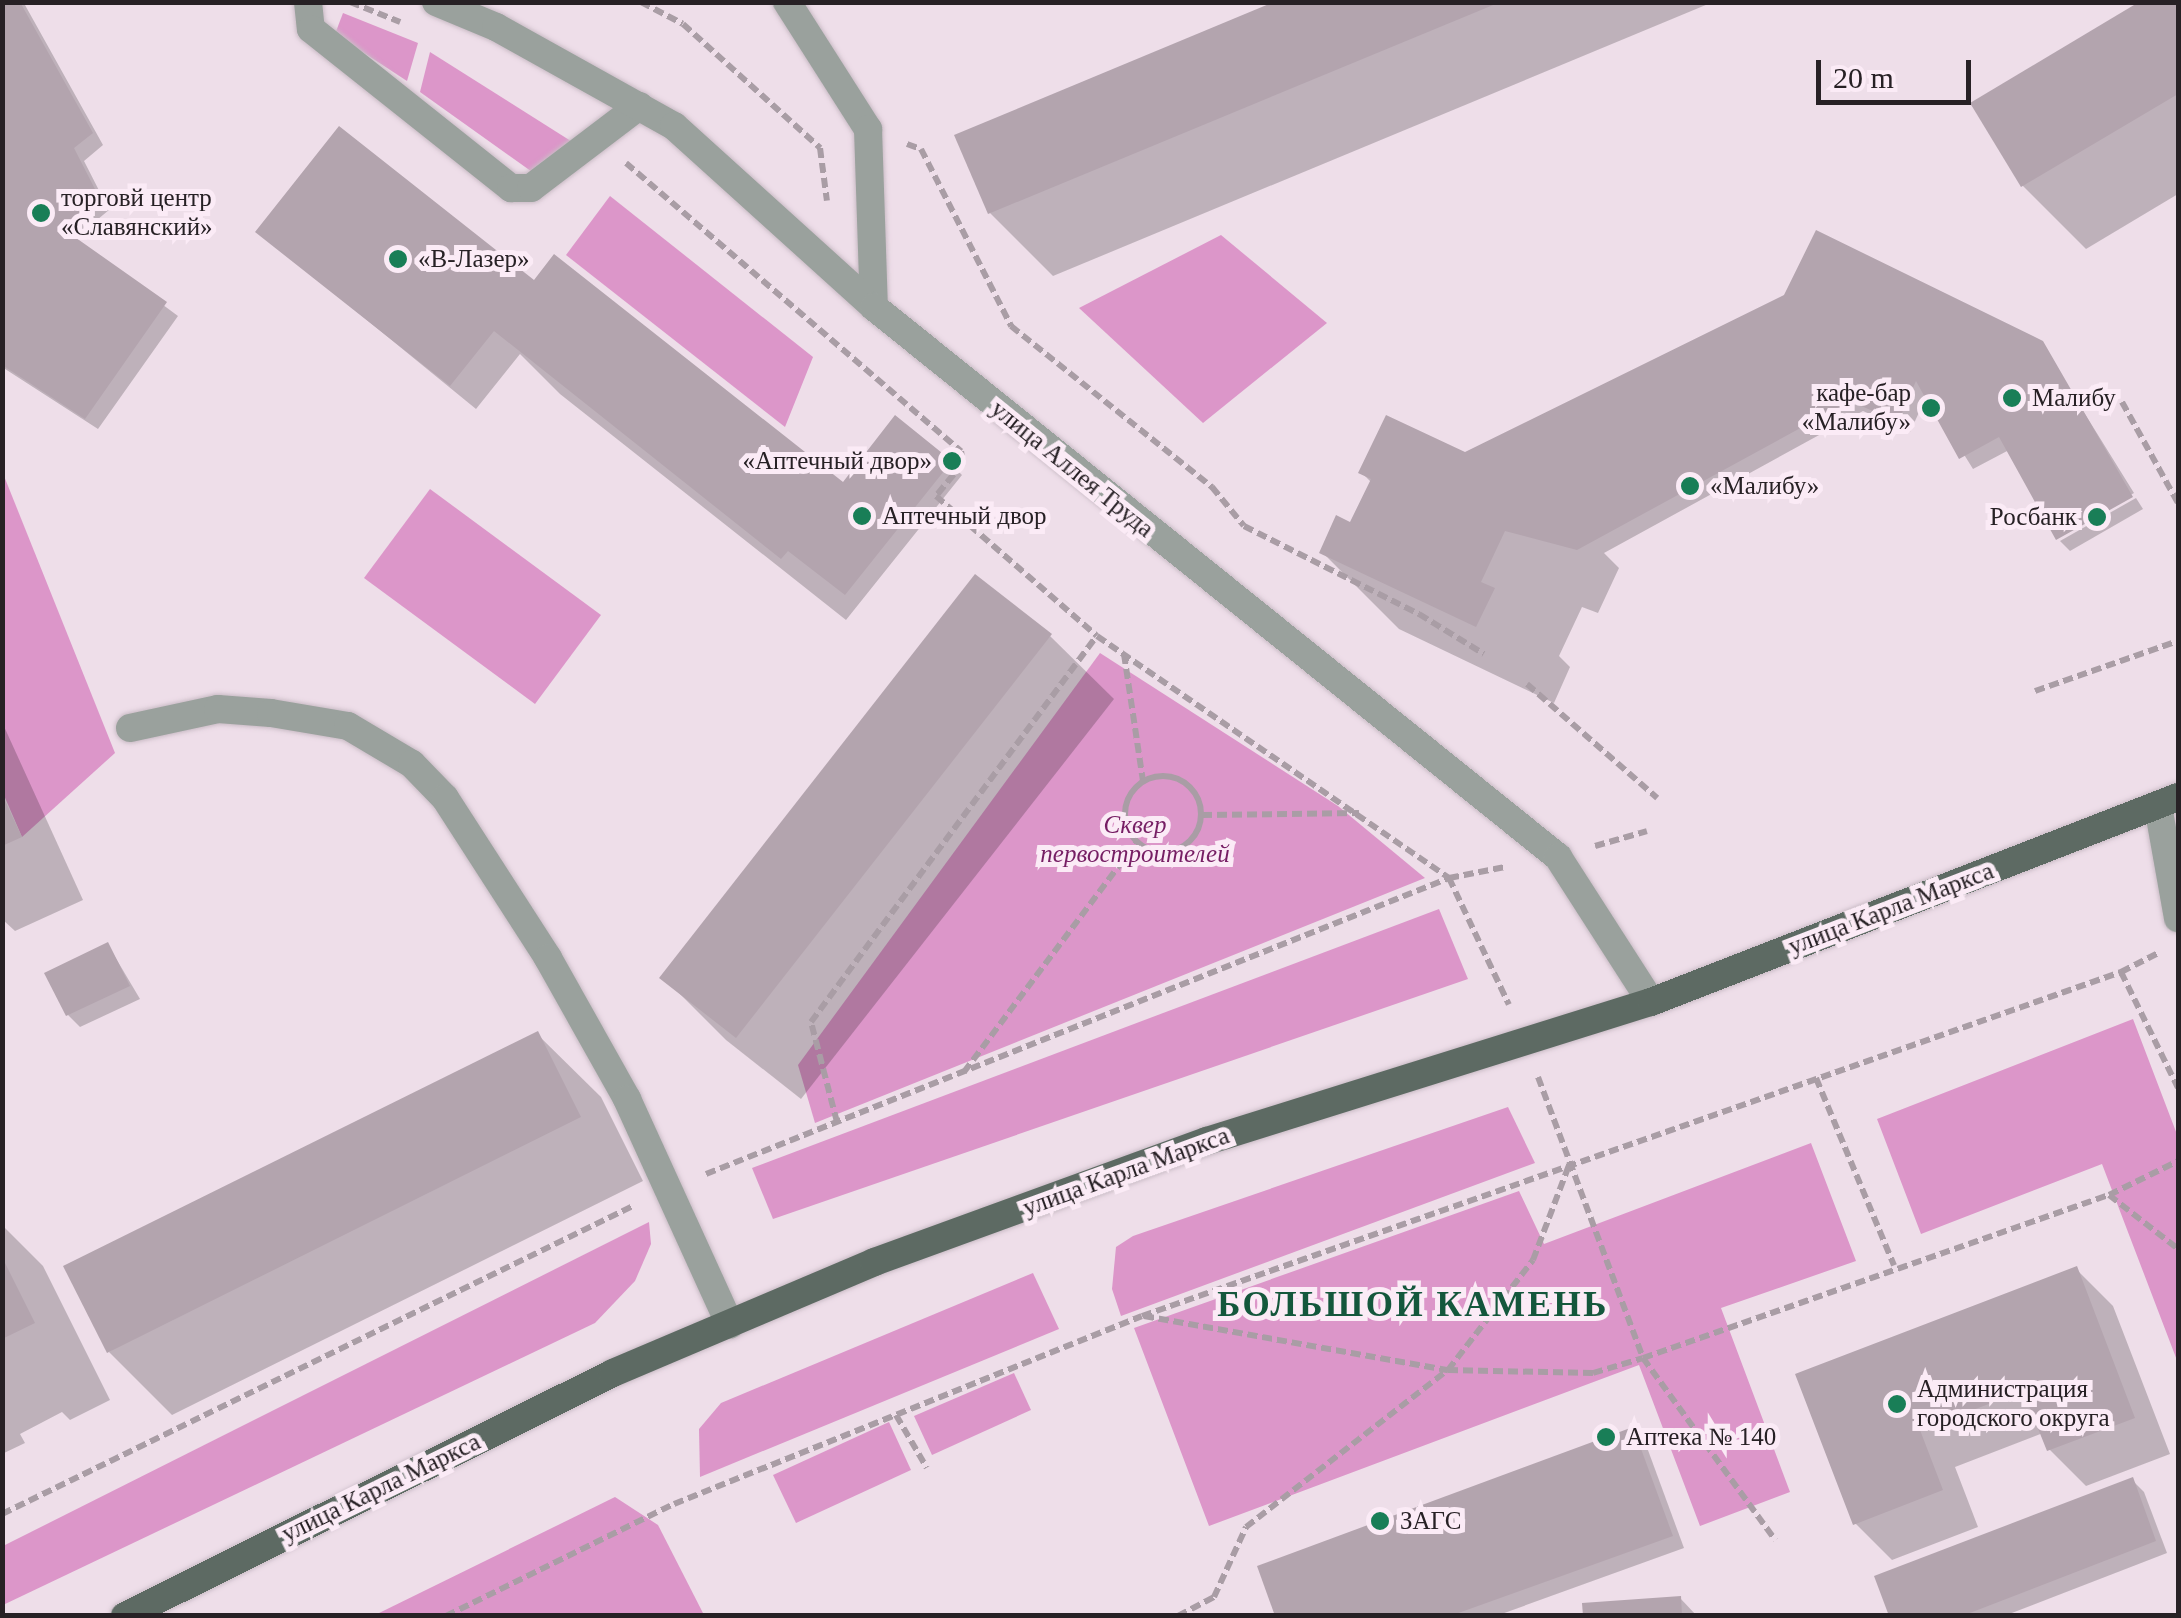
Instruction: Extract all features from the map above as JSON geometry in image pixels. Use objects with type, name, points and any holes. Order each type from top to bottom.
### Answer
[{"type":"main road","name":"улица Карла Маркса","points":[[125,1616],[613,1373],[874,1262],[1208,1141],[1651,1002],[2172,798]]},
{"type":"street","points":[[308,2],[310,30],[511,188],[531,188],[638,106]]},
{"type":"street","name":"улица Аллея Труда","points":[[436,2],[674,126],[874,307],[1558,858],[1651,1002]]},
{"type":"street","points":[[788,2],[868,129],[874,307]]},
{"type":"street","points":[[130,728],[218,709],[271,713],[348,726],[412,764],[445,798],[548,958],[627,1099],[730,1325]]},
{"type":"street","points":[[2172,798],[2178,828]]},
{"type":"street","points":[[2172,798],[2178,918]]},
{"type":"path","points":[[350,2],[416,28]]},
{"type":"path","points":[[640,2],[683,24],[820,148]]},
{"type":"path","points":[[868,129],[920,149],[1010,326],[1212,487],[1244,526],[1484,654]]},
{"type":"path","points":[[595,138],[961,451],[963,463],[936,496],[1097,636],[1361,813],[1449,878],[1526,1042],[1643,1358],[1775,1540]]},
{"type":"path","points":[[2122,402],[2178,504]]},
{"type":"path","points":[[838,1122],[811,1022],[1097,636]]},
{"type":"path","points":[[2035,690],[2178,640]]},
{"type":"path","points":[[1124,653],[1144,781],[1125,814],[1138,842],[1153,850],[1179,848],[1198,831],[1202,815],[1197,796],[1181,780],[1144,781]]},
{"type":"path","points":[[1527,684],[1657,798]]},
{"type":"path","points":[[1202,815],[1361,813]]},
{"type":"path","points":[[2,1514],[668,1189],[1449,878],[1558,858],[1647,832]]},
{"type":"path","points":[[964,1073],[1138,842]]},
{"type":"path","points":[[446,1616],[674,1504],[1142,1316],[2121,972],[2164,950]]},
{"type":"path","points":[[2121,972],[2178,1088]]},
{"type":"path","points":[[1816,1078],[1894,1265]]},
{"type":"path","points":[[1142,1316],[1448,1370],[1593,1373],[1894,1265],[2109,1195],[2178,1161]]},
{"type":"path","points":[[1178,1616],[1214,1597],[1246,1527],[1448,1370],[1533,1260],[1569,1164]]},
{"type":"path","points":[[2109,1195],[2178,1249]]},
{"type":"path","points":[[896,1415],[928,1468]]},
{"type":"green space","points":[[343,13],[418,43],[407,81],[335,34]]},
{"type":"green space","points":[[430,52],[574,143],[535,174],[420,92]]},
{"type":"green space","points":[[610,196],[813,357],[785,427],[566,255]]},
{"type":"green space","points":[[1221,235],[1327,323],[1203,423],[1079,308]]},
{"type":"green space","points":[[2,471],[115,753],[22,837],[3,793]]},
{"type":"green space","points":[[430,489],[601,615],[535,704],[364,578]]},
{"type":"green space","name":"Сквер первостроителей","points":[[1100,653],[1338,806],[1425,878],[815,1123],[798,1065]]},
{"type":"green space","points":[[1439,909],[1468,979],[773,1219],[752,1168]]},
{"type":"green space","points":[[2133,1019],[2178,1137],[2178,1363],[2102,1164],[1921,1234],[1877,1119]]},
{"type":"green space","points":[[1508,1107],[1535,1163],[1121,1316],[1112,1289],[1116,1247],[1133,1236]]},
{"type":"green space","points":[[1811,1143],[1856,1261],[1721,1308],[1790,1492],[1700,1526],[1639,1365],[1209,1526],[1134,1328],[1519,1191],[1544,1244]]},
{"type":"green space","points":[[649,1222],[651,1244],[635,1281],[595,1323],[3,1605],[3,1546]]},
{"type":"green space","points":[[1033,1273],[1059,1329],[700,1477],[699,1429],[721,1403]]},
{"type":"green space","points":[[1014,1373],[1031,1410],[932,1455],[914,1416]]},
{"type":"green space","points":[[889,1422],[911,1470],[796,1523],[773,1475]]},
{"type":"green space","points":[[615,1497],[658,1525],[704,1615],[375,1615]]},
{"type":"building","name":"торговй центр «Славянский»","points":[[2,2],[20,2],[93,133],[74,148],[99,197],[62,228],[167,302],[85,419],[2,365]]},
{"type":"building","points":[[1274,2],[1498,3],[988,214],[954,135]]},
{"type":"building","points":[[2139,2],[2178,2],[2178,94],[2021,187],[1970,103]]},
{"type":"building","points":[[339,126],[534,280],[554,254],[843,482],[895,415],[952,461],[845,595],[788,551],[781,559],[494,331],[450,386],[255,232]]},
{"type":"building","points":[[1816,230],[2043,341],[2133,497],[2056,540],[1999,437],[1959,459],[1916,381],[1898,422],[1850,401],[1577,550],[1505,531],[1481,582],[1495,588],[1476,627],[1319,553],[1336,515],[1350,522],[1371,479],[1358,473],[1386,415],[1465,452],[1784,295]]},
{"type":"building","points":[[975,574],[1052,634],[736,1038],[659,978]]},
{"type":"building","points":[[2,794],[22,837],[2,846]]},
{"type":"building","points":[[108,942],[130,986],[66,1016],[44,973]]},
{"type":"building","points":[[538,1031],[581,1117],[107,1353],[63,1266]]},
{"type":"building","points":[[2,1257],[35,1323],[2,1339]]},
{"type":"building","name":"Администрация городского округа","points":[[2077,1266],[2135,1418],[2047,1451],[2023,1391],[1920,1430],[1943,1490],[1853,1525],[1795,1374]]},
{"type":"building","points":[[1633,1427],[1673,1536],[1450,1616],[1275,1616],[1257,1566]]},
{"type":"building","points":[[2133,1477],[2156,1541],[1962,1616],[1889,1616],[1874,1576]]},
{"type":"building","points":[[1681,1596],[1682,1616],[1583,1616],[1582,1603]]},
{"type":"place","name":"торговй центр «Славянский»","points":[[41,213]]},
{"type":"place","name":"«В-Лазер»","points":[[398,259]]},
{"type":"place","name":"Малибу","points":[[2012,398]]},
{"type":"place","name":"кафе-бар «Малибу»","points":[[1931,408]]},
{"type":"place","name":"«Аптечный двор»","points":[[952,461]]},
{"type":"place","name":"«Малибу»","points":[[1690,486]]},
{"type":"place","name":"Аптечный двор","points":[[862,516]]},
{"type":"place","name":"Росбанк","points":[[2097,517]]},
{"type":"place","name":"Администрация городского округа","points":[[1897,1404]]},
{"type":"place","name":"Аптека № 140","points":[[1606,1437]]},
{"type":"place","name":"ЗАГС","points":[[1380,1521]]},
{"type":"district","name":"БОЛЬШОЙ КАМЕНЬ","points":[[1413,1305]]}]
